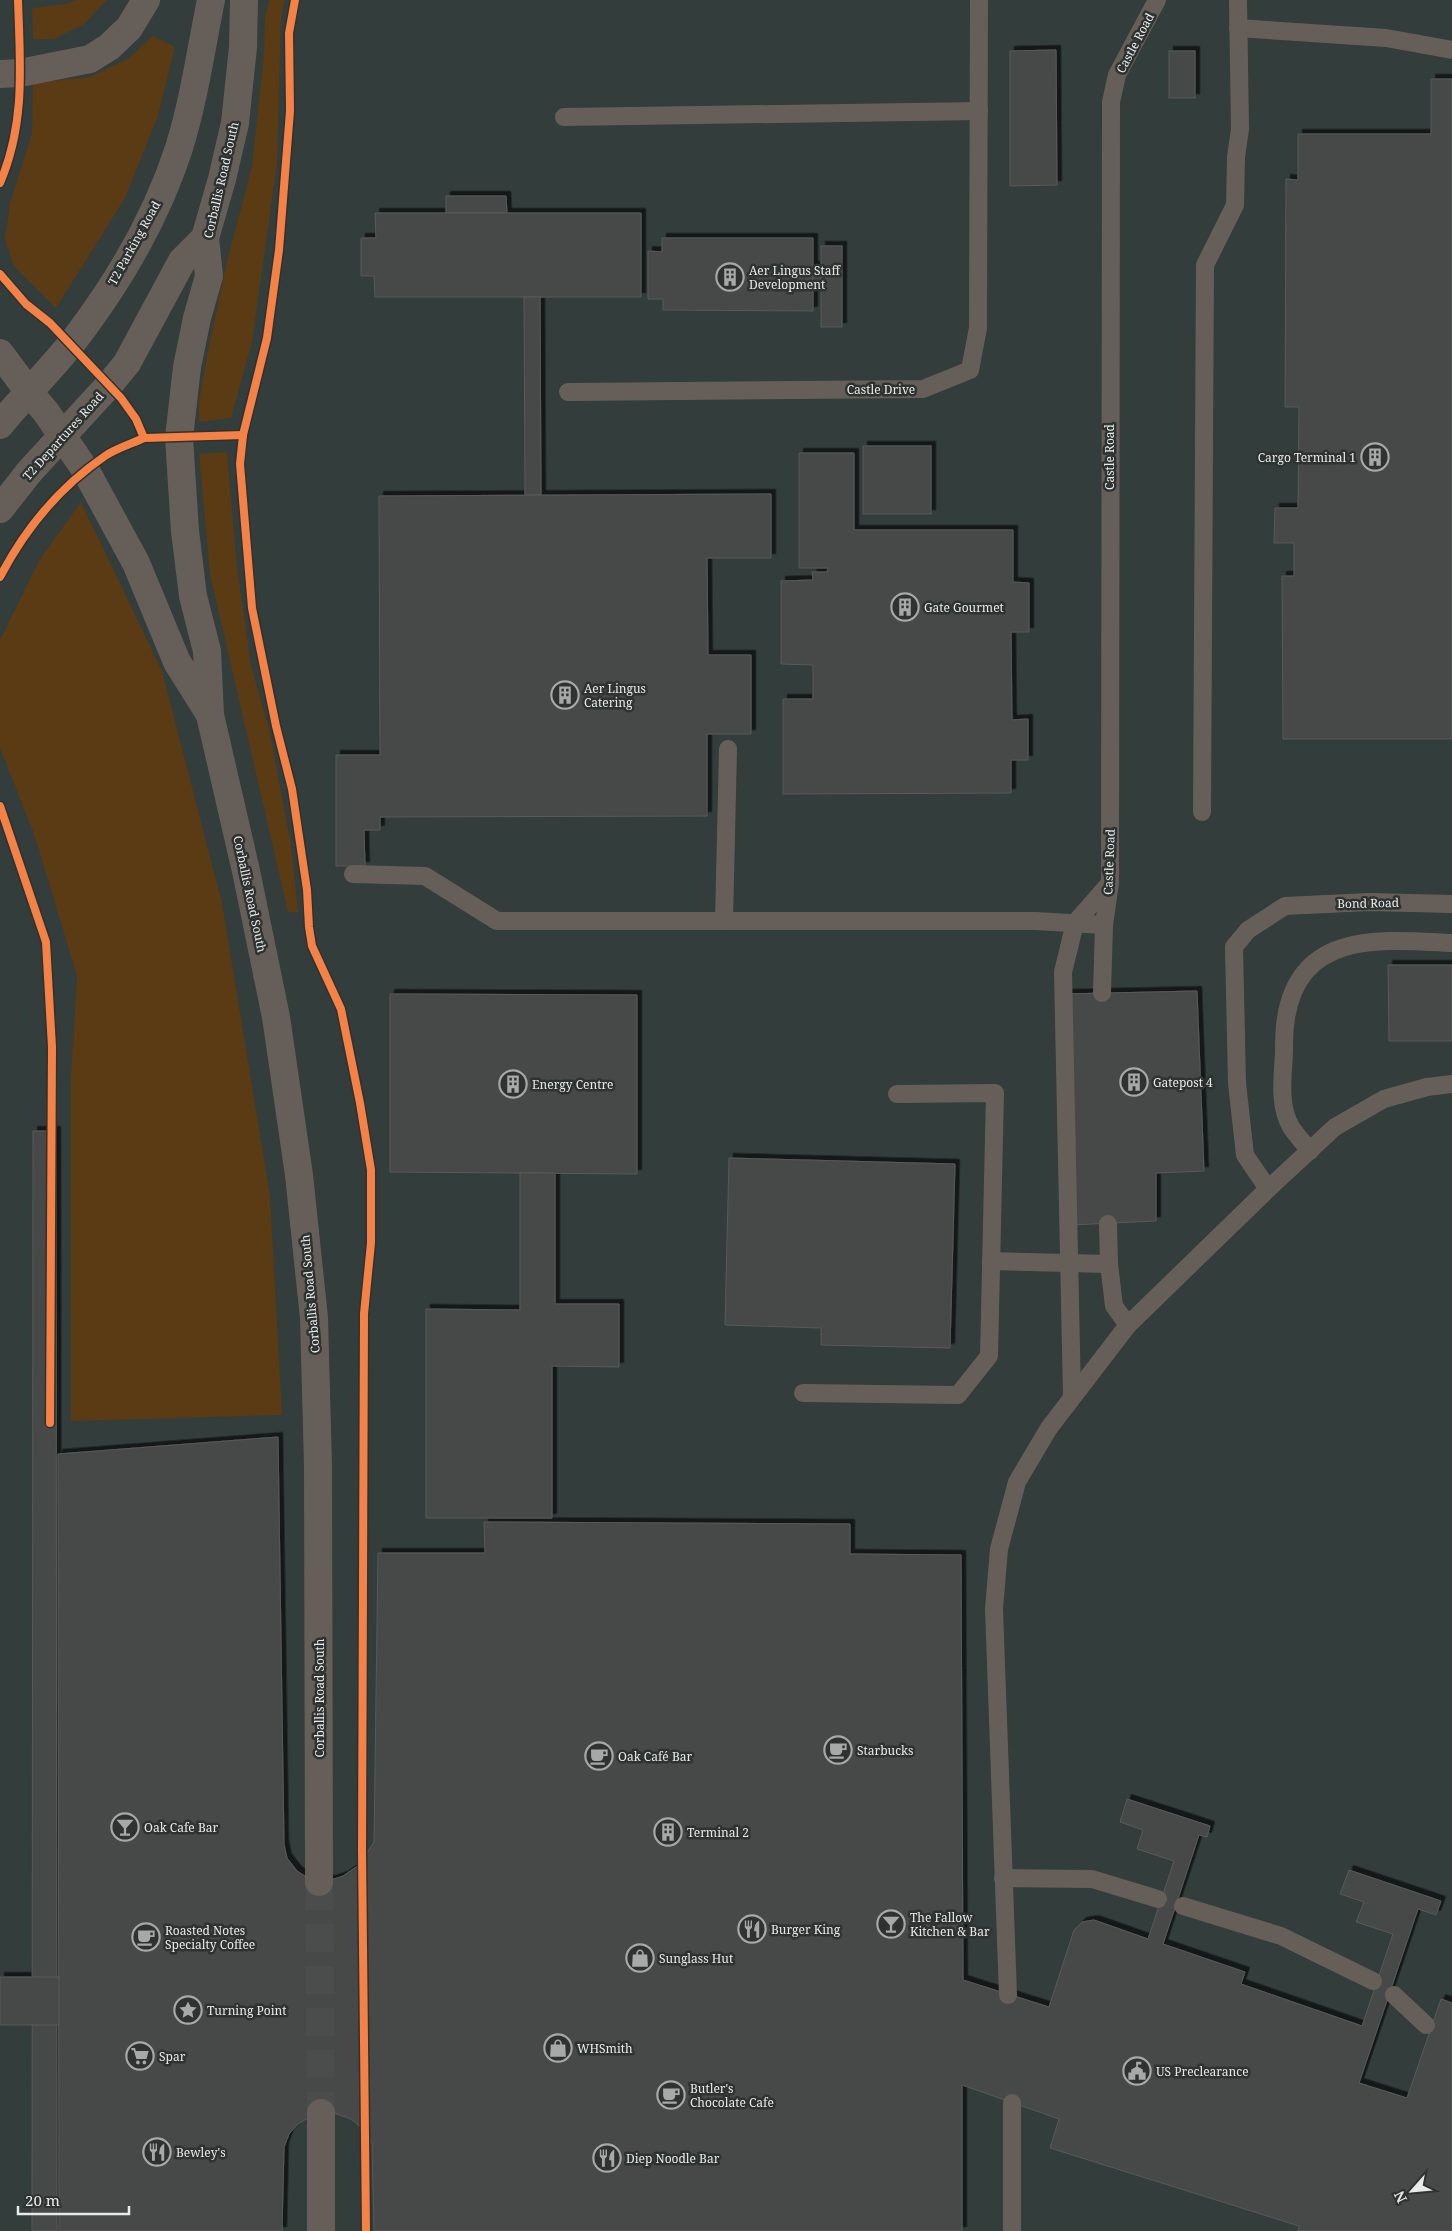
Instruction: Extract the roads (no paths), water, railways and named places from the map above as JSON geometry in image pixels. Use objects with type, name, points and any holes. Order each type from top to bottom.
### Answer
[{"type":"street","points":[[0,74],[20,73],[90,59],[109,48],[129,28],[146,0]]},
{"type":"street","name":"T2 Parking Road","points":[[0,425],[82,330],[123,268],[154,211],[178,149],[193,95],[211,0]]},
{"type":"street","name":"Corballis Road South","points":[[244,0],[243,47],[235,123],[222,179],[205,238],[209,276],[197,318],[188,367],[179,438],[185,530],[193,596],[207,652],[210,715],[246,870],[276,1017],[299,1175],[314,1318],[318,1465],[319,1882]]},
{"type":"street","name":"T2 Departures Road","points":[[0,508],[127,363],[182,261],[205,238]]},
{"type":"street","name":"Corballis Road South","points":[[0,353],[46,412],[86,471],[136,563],[177,662],[210,715]]},
{"type":"street","points":[[321,2113],[321,2231]]},
{"type":"lane","name":"Castle Drive","points":[[568,392],[923,389],[970,370],[978,328],[979,0]]},
{"type":"lane","name":"Castle Road","points":[[1102,993],[1101,971],[1104,925],[1110,883],[1111,102],[1117,75],[1158,0]]},
{"type":"lane","points":[[1202,812],[1205,266],[1235,205],[1236,157],[1240,129],[1238,0]]},
{"type":"lane","points":[[1238,28],[1386,38],[1452,50]]},
{"type":"lane","points":[[564,118],[979,111]]},
{"type":"lane","points":[[724,921],[728,749]]},
{"type":"lane","points":[[353,874],[424,876],[497,920],[1036,921],[1104,925]]},
{"type":"lane","points":[[1072,1396],[1063,972],[1075,923],[1110,883]]},
{"type":"lane","name":"Bond Road","points":[[1268,1189],[1245,1155],[1237,1083],[1234,946],[1248,930],[1285,906],[1369,902],[1452,904]]},
{"type":"lane","points":[[1310,1151],[1291,1127],[1284,1108],[1282,1088],[1286,1017],[1294,989],[1305,971],[1324,956],[1348,945],[1381,940],[1452,942]]},
{"type":"lane","points":[[1008,1995],[994,1609],[998,1549],[1017,1482],[1049,1428],[1128,1325],[1268,1189],[1335,1127],[1384,1099],[1427,1087],[1452,1084]]},
{"type":"lane","points":[[803,1393],[958,1396],[989,1356],[995,1093],[897,1094]]},
{"type":"lane","points":[[1108,1224],[1109,1264],[1114,1306],[1128,1325]]},
{"type":"lane","points":[[991,1261],[1109,1264]]},
{"type":"lane","points":[[1003,1878],[1092,1879],[1158,1899]]},
{"type":"lane","points":[[1184,1906],[1281,1936],[1373,1982]]},
{"type":"lane","points":[[1394,1995],[1426,2025]]},
{"type":"lane","points":[[1012,2103],[1012,2231]]},
{"type":"tunnel","points":[[319,1882],[321,2113]]},
{"type":"place","name":"Aer Lingus Staff Development","points":[[730,277]]},
{"type":"place","name":"Cargo Terminal 1","points":[[1375,457]]},
{"type":"place","name":"Gate Gourmet","points":[[905,607]]},
{"type":"place","name":"Aer Lingus Catering","points":[[565,695]]},
{"type":"place","name":"Gatepost 4","points":[[1134,1082]]},
{"type":"place","name":"Energy Centre","points":[[513,1084]]},
{"type":"place","name":"Starbucks","points":[[838,1750]]},
{"type":"place","name":"Oak Café Bar","points":[[599,1756]]},
{"type":"place","name":"Oak Cafe Bar","points":[[125,1827]]},
{"type":"place","name":"Terminal 2","points":[[668,1832]]},
{"type":"place","name":"The Fallow Kitchen & Bar","points":[[891,1924]]},
{"type":"place","name":"Burger King","points":[[752,1929]]},
{"type":"place","name":"Roasted Notes Specialty Coffee","points":[[146,1937]]},
{"type":"place","name":"Sunglass Hut","points":[[640,1958]]},
{"type":"place","name":"Turning Point","points":[[188,2010]]},
{"type":"place","name":"WHSmith","points":[[558,2048]]},
{"type":"place","name":"Spar","points":[[140,2056]]},
{"type":"place","name":"US Preclearance","points":[[1137,2071]]},
{"type":"place","name":"Butler's Chocolate Cafe","points":[[671,2095]]},
{"type":"place","name":"Bewley's","points":[[157,2152]]},
{"type":"place","name":"Diep Noodle Bar","points":[[607,2158]]}]
